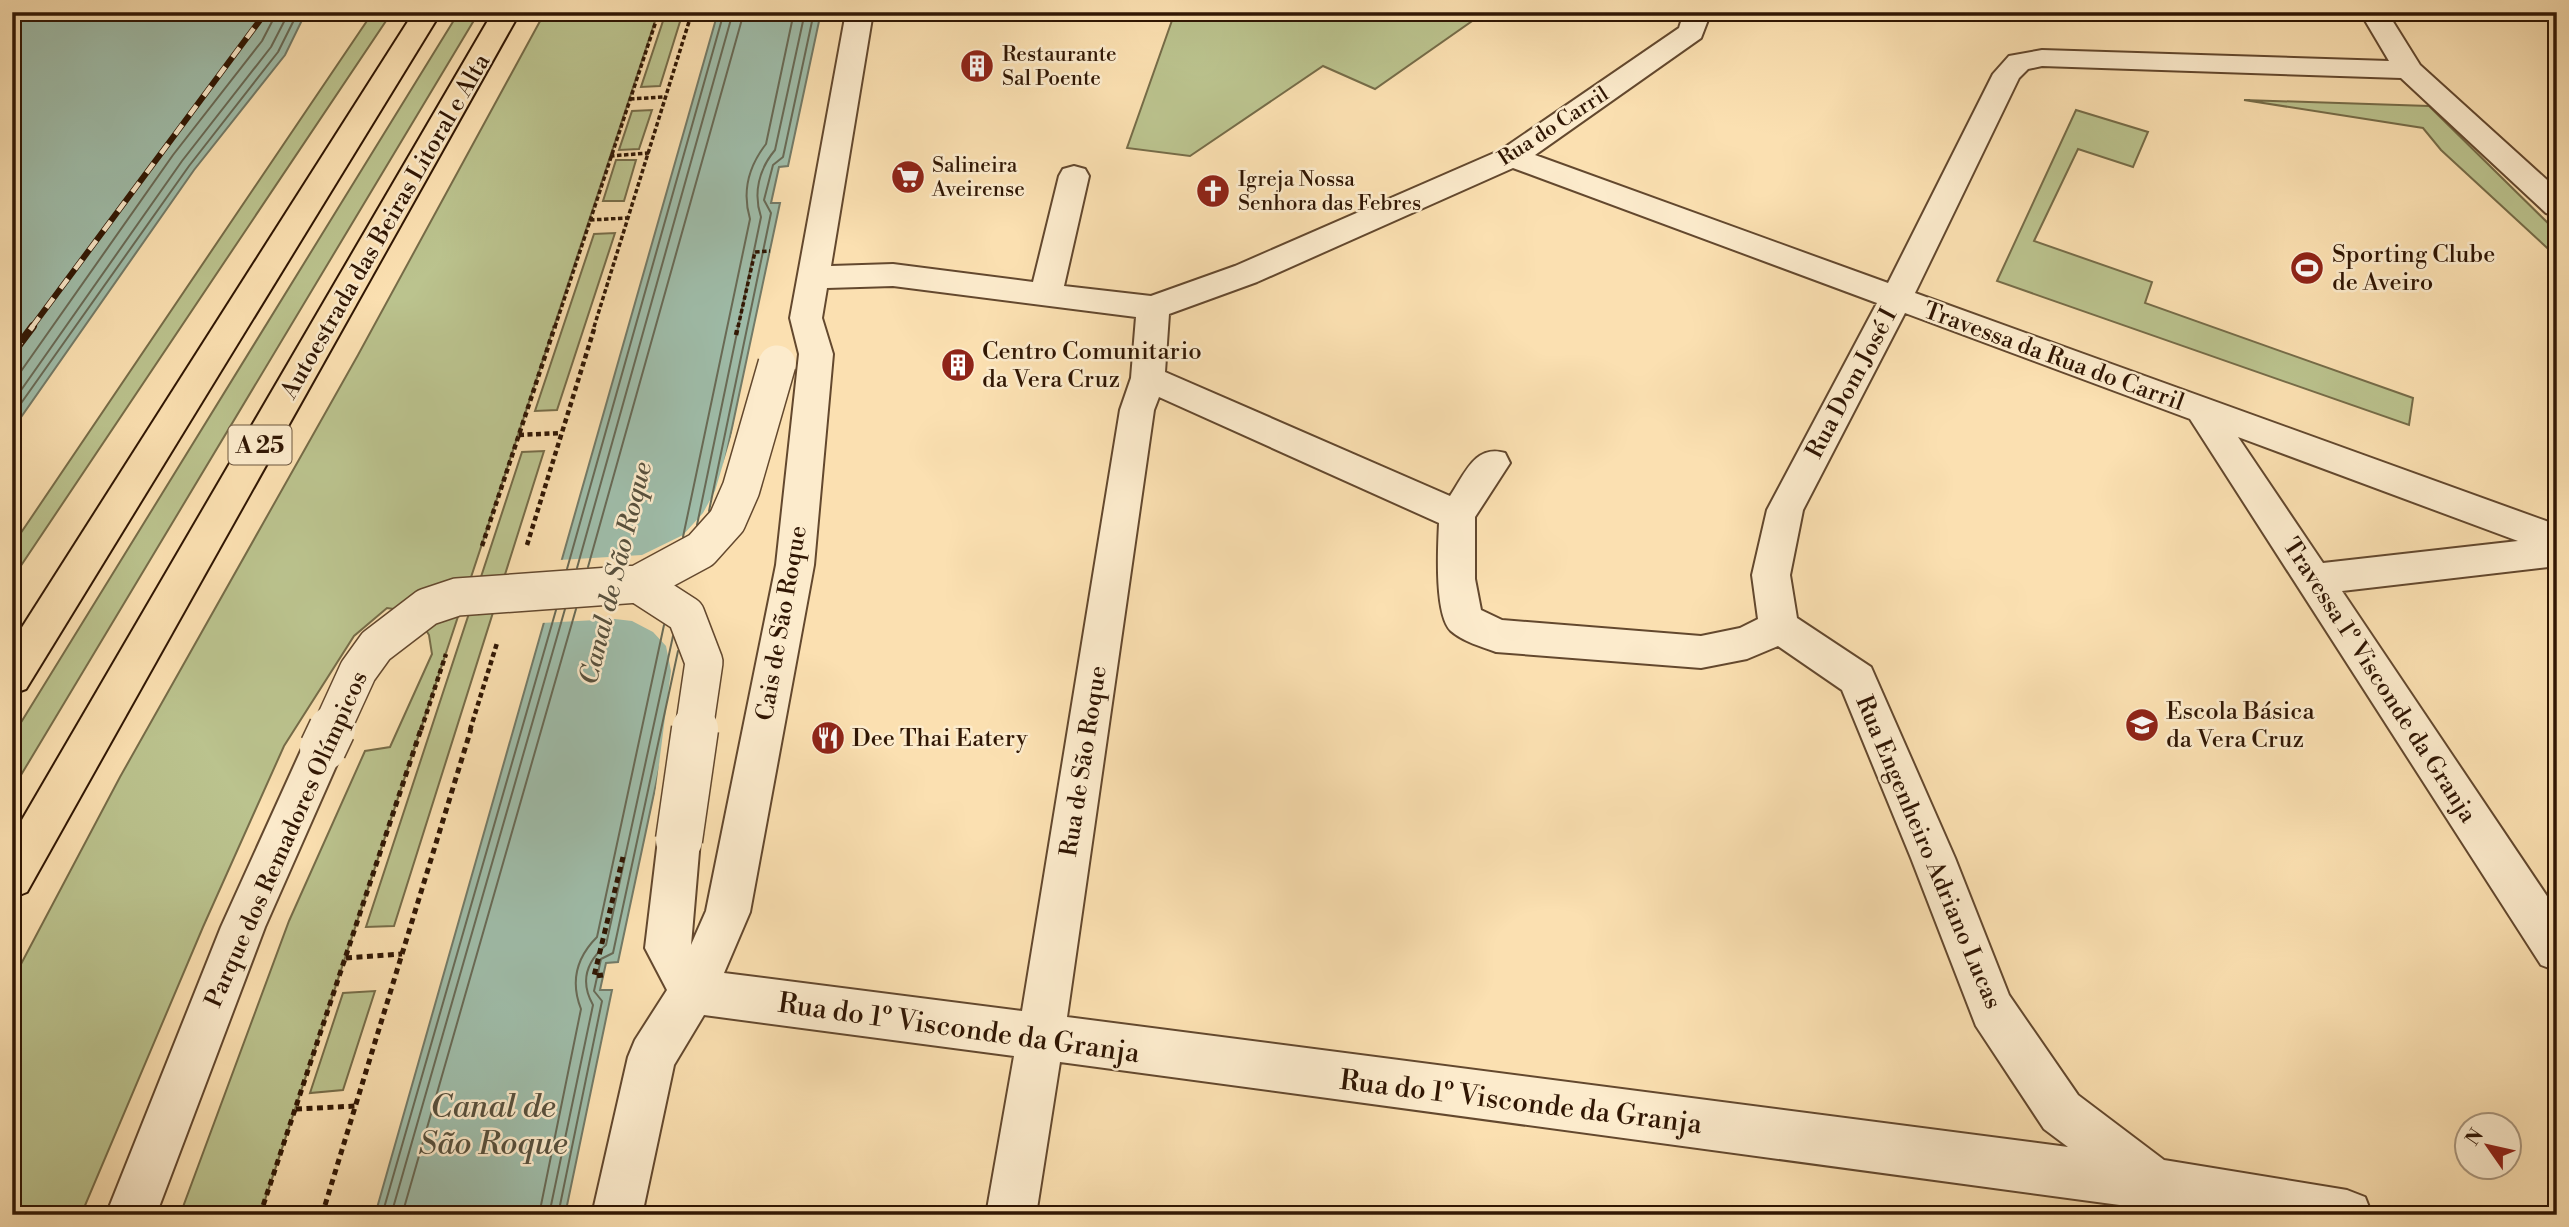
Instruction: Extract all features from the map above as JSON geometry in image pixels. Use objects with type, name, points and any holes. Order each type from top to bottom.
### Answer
[{"type":"highway","points":[[12,677],[428,12]]},
{"type":"highway","name":"Autoestrada das Beiras Litoral e Alta","points":[[12,878],[507,12]]},
{"type":"street","name":"Cais de São Roque","points":[[617,1215],[652,1057],[693,991],[728,912],[795,565],[816,354],[806,317],[860,12]]},
{"type":"street","name":"Rua do Carril","points":[[1153,308],[1247,274],[1511,157],[1691,32],[1698,12]]},
{"type":"street","points":[[2373,12],[2409,69],[2557,206]]},
{"type":"street","name":"Rua Dom José I","points":[[1779,627],[1771,575],[1785,510],[1895,299],[2007,74],[2019,62],[2042,58],[2409,69]]},
{"type":"street","name":"Travessa da Rua do Carril","points":[[1511,157],[2557,540]]},
{"type":"street","points":[[1046,293],[1074,176]]},
{"type":"street","points":[[814,278],[893,275],[1153,308]]},
{"type":"street","name":"Rua de São Roque","points":[[1011,1215],[1041,1038],[1137,410],[1148,378],[1153,308]]},
{"type":"street","points":[[693,991],[667,948],[704,662],[686,615],[638,584],[701,550],[727,521],[741,489],[776,364],[806,317]]},
{"type":"street","points":[[1148,378],[1457,515]]},
{"type":"street","name":"Travessa 1º Visconde da Granja","points":[[2202,410],[2557,950]]},
{"type":"street","points":[[1492,463],[1457,515],[1456,579],[1464,619],[1496,636],[1701,652],[1747,643],[1779,627]]},
{"type":"street","points":[[2314,579],[2557,551]]},
{"type":"street","name":"Parque dos Remadores Olímpicos","points":[[131,1215],[243,927],[358,671],[370,654],[400,625],[427,607],[457,597],[638,584]]},
{"type":"street","name":"Rua Engenheiro Adriano Lucas","points":[[1779,627],[1857,679],[1933,858],[1992,1010],[2061,1112],[2152,1183]]},
{"type":"street","name":"Rua do 1º Visconde da Granja","points":[[693,991],[2152,1183],[2347,1215]]},
{"type":"path","points":[[630,99],[664,97]]},
{"type":"path","points":[[610,156],[649,153]]},
{"type":"path","points":[[590,220],[627,218]]},
{"type":"path","points":[[519,435],[561,433]]},
{"type":"path","points":[[346,958],[402,954]]},
{"type":"path","points":[[296,1109],[356,1106]]},
{"type":"green space","points":[[373,12],[392,12],[12,579],[12,546]]},
{"type":"green space","points":[[459,12],[479,12],[12,790],[12,737]]},
{"type":"green space","points":[[545,12],[658,12],[260,1215],[180,1215],[289,921],[365,751],[390,747],[432,654],[429,635],[415,612],[387,608],[354,636],[284,746],[203,927],[81,1215],[12,1215],[12,981],[120,777],[358,355]]},
{"type":"green space","points":[[666,12],[683,12],[660,86],[641,87]]},
{"type":"green space","points":[[1175,12],[1485,12],[1375,89],[1323,66],[1190,156],[1127,148]]},
{"type":"green space","points":[[2244,100],[2429,106],[2557,232],[2557,257],[2441,150],[2423,128]]},
{"type":"green space","points":[[652,110],[639,149],[619,150],[632,111]]},
{"type":"green space","points":[[2076,110],[2148,132],[2133,167],[2078,149],[2034,241],[2152,282],[2145,303],[2413,398],[2409,425],[1997,281]]},
{"type":"green space","points":[[616,160],[636,160],[624,201],[603,201]]},
{"type":"green space","points":[[615,233],[557,410],[535,411],[594,234]]},
{"type":"green space","points":[[544,451],[394,926],[366,927],[522,452]]},
{"type":"green space","points":[[375,991],[343,1090],[310,1093],[343,993]]},
{"type":"water","points":[[12,12],[306,12],[285,55],[194,170],[19,420],[12,425]]},
{"type":"water","name":"Canal de São Roque","points":[[718,12],[821,12],[788,166],[779,167],[771,203],[780,203],[618,962],[606,963],[600,990],[612,990],[565,1215],[375,1215]]},
{"type":"pier","points":[[746,386],[651,826],[671,671],[666,646],[653,632],[632,621],[615,619],[541,623],[559,560],[642,555],[683,535],[703,513],[715,491]]},
{"type":"railway","points":[[32,327],[266,12]]},
{"type":"railway","points":[[12,354],[33,326]]},
{"type":"place","name":"Restaurante Sal Poente","points":[[977,66]]},
{"type":"place","name":"Salineira Aveirense","points":[[908,177]]},
{"type":"place","name":"Igreja Nossa Senhora das Febres","points":[[1213,191]]},
{"type":"place","name":"Sporting Clube de Aveiro","points":[[2307,268]]},
{"type":"place","name":"Centro Comunitario da Vera Cruz","points":[[958,365]]},
{"type":"place","name":"Escola Básica da Vera Cruz","points":[[2142,725]]},
{"type":"place","name":"Dee Thai Eatery","points":[[828,738]]}]
